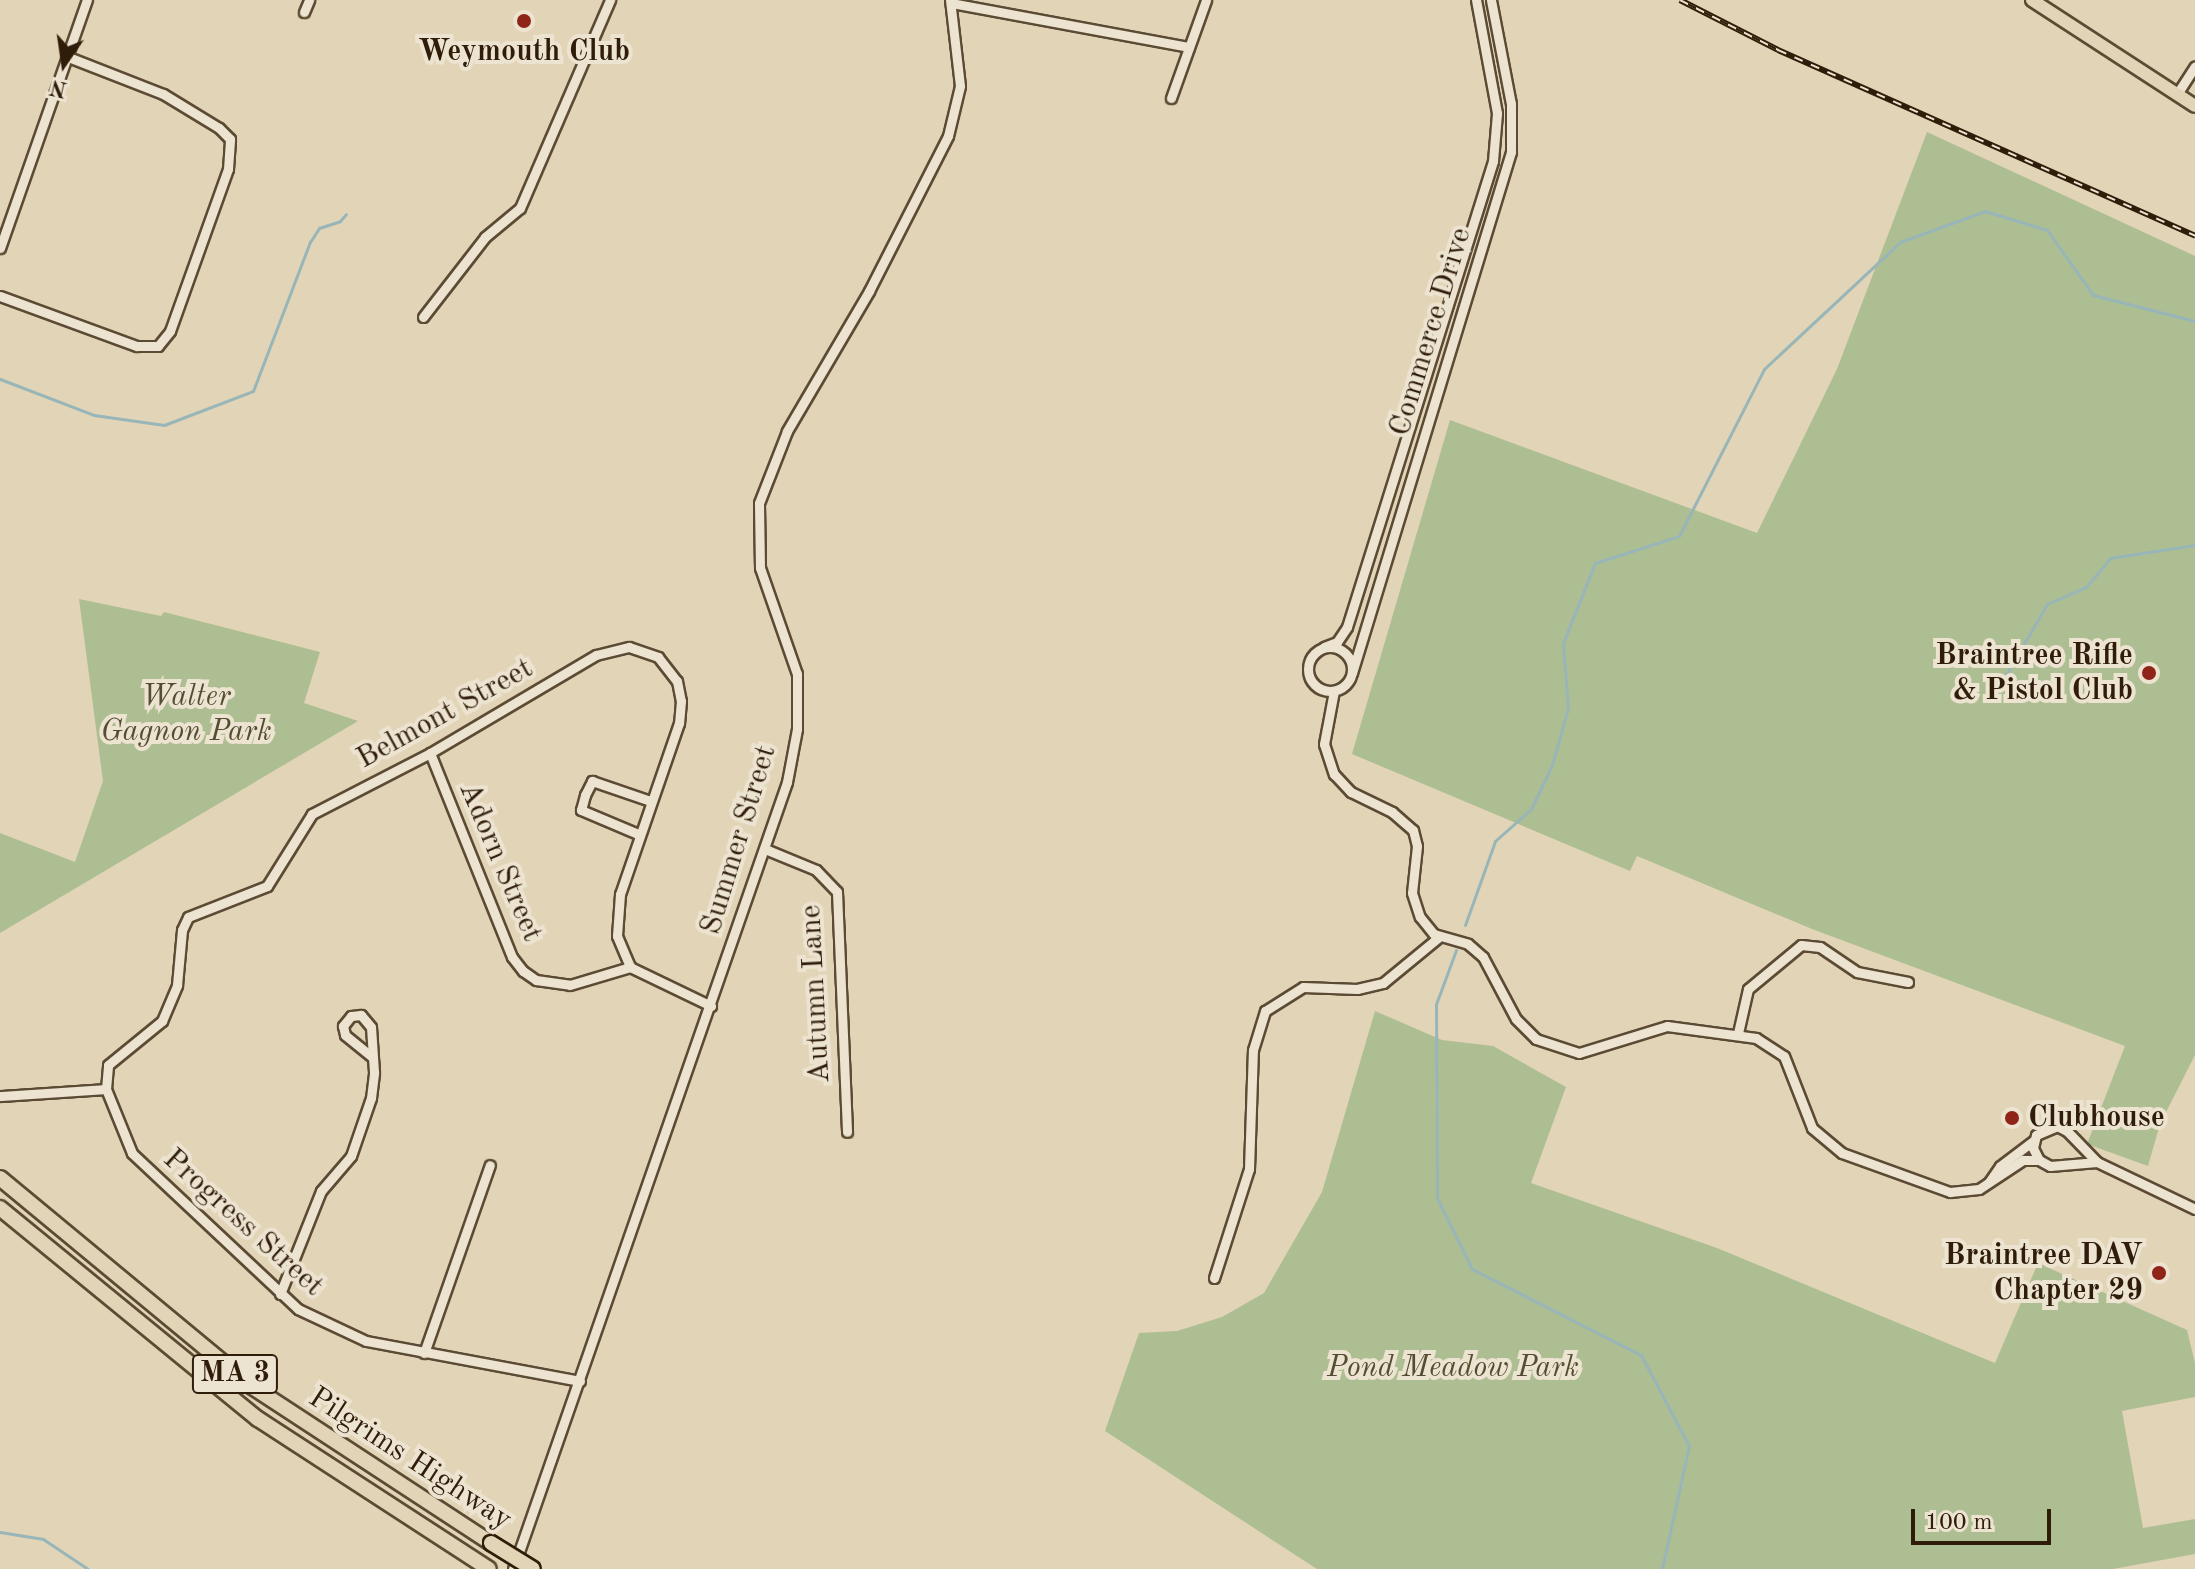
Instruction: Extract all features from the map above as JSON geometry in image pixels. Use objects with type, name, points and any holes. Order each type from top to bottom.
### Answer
[{"type":"highway","name":"Pilgrims Highway","points":[[0,1178],[258,1391],[533,1569]]},
{"type":"highway","name":"Pilgrims Highway","points":[[0,1208],[258,1419],[486,1567]]},
{"type":"main road","points":[[2032,0],[2195,106]]},
{"type":"street","points":[[0,248],[87,0]]},
{"type":"street","points":[[304,12],[309,0]]},
{"type":"street","points":[[423,317],[485,237],[520,208],[610,0]]},
{"type":"street","points":[[1171,98],[1206,0]]},
{"type":"street","name":"Commerce Drive","points":[[1324,647],[1340,640],[1347,627],[1491,168],[1497,121],[1476,0]]},
{"type":"street","name":"Commerce Drive","points":[[1352,673],[1509,159],[1512,112],[1491,0]]},
{"type":"street","points":[[950,2],[1189,47]]},
{"type":"street","name":"Summer Street","points":[[513,1569],[711,1006],[765,849],[793,755],[798,704],[793,651],[760,568],[759,503],[787,431],[869,291],[948,136],[960,86],[950,2]]},
{"type":"street","points":[[0,296],[137,346],[158,346],[170,331],[228,169],[230,139],[219,128],[163,94],[68,57]]},
{"type":"street","points":[[1488,66],[1503,63]]},
{"type":"street","points":[[2177,94],[2195,66]]},
{"type":"street","name":"Belmont Street","points":[[106,1089],[108,1065],[152,1033],[170,1005],[188,917],[267,886],[312,814],[430,753],[596,655],[629,647],[658,657],[677,681],[681,701],[679,723],[638,834],[616,910],[617,936],[630,967]]},
{"type":"street","points":[[1334,691],[1319,688],[1309,677],[1312,655],[1324,647],[1345,653],[1352,673],[1334,691],[1324,738],[1328,764],[1351,792],[1397,815],[1415,834],[1413,899],[1422,921],[1439,937],[1478,952],[1521,1025],[1554,1048],[1591,1052],[1667,1026],[1738,1033],[1781,1052],[1809,1124],[1837,1151],[1947,1192],[1975,1190],[2023,1160],[2039,1160],[2050,1166],[2097,1162]]},
{"type":"street","name":"Adorn Street","points":[[430,753],[512,957],[523,971],[536,980],[570,985],[630,967]]},
{"type":"street","points":[[638,834],[581,810],[585,795],[592,781],[650,801]]},
{"type":"street","name":"Autumn Lane","points":[[765,849],[816,870],[837,892],[847,1132]]},
{"type":"street","points":[[1214,1278],[1249,1169],[1253,1050],[1268,1006],[1303,987],[1377,985],[1401,973],[1439,937]]},
{"type":"street","points":[[1738,1033],[1748,989],[1801,945],[1820,947],[1857,972],[1908,982]]},
{"type":"street","points":[[630,967],[711,1006]]},
{"type":"street","points":[[280,1294],[321,1191],[356,1144],[371,1098],[372,1057],[369,1021],[351,1016],[343,1026],[345,1035],[372,1057]]},
{"type":"street","points":[[0,1096],[106,1089]]},
{"type":"street","name":"Progress Street","points":[[106,1089],[132,1153],[280,1294],[350,1337],[580,1381]]},
{"type":"street","points":[[1989,1182],[2000,1166],[2033,1141],[2045,1127],[2063,1127],[2097,1162],[2195,1209]]},
{"type":"street","points":[[2033,1141],[2039,1160]]},
{"type":"street","points":[[424,1353],[490,1165]]},
{"type":"green space","name":"Braintree Rifle & Pistol Club","points":[[1927,132],[2195,256],[2195,1055],[2160,1124],[2148,1166],[2087,1144],[2125,1046],[1812,929],[1637,856],[1630,871],[1352,754],[1450,420],[1757,533],[1837,369]]},
{"type":"green space","name":"Walter Gagnon Park","points":[[79,599],[161,616],[164,612],[320,652],[304,703],[358,721],[0,933],[0,833],[75,862],[103,781]]},
{"type":"green space","name":"Pond Meadow Park","points":[[1375,1011],[1442,1040],[1493,1046],[1566,1087],[1531,1183],[1717,1248],[1995,1363],[2038,1263],[2187,1330],[2195,1363],[2195,1397],[2122,1411],[2143,1528],[2195,1519],[2195,1554],[2113,1569],[1317,1569],[1105,1431],[1139,1333],[1177,1331],[1222,1317],[1264,1293],[1322,1192]]},
{"type":"waterway","points":[[1465,925],[1495,841],[1531,809],[1552,765],[1568,708],[1563,643],[1595,563],[1679,536],[1764,369],[1900,242],[1985,211],[2047,230],[2093,295],[2195,321]]},
{"type":"waterway","points":[[0,379],[94,415],[164,425],[253,391],[310,242],[319,228],[340,221],[346,214]]},
{"type":"waterway","points":[[1999,687],[2047,604],[2086,587],[2110,558],[2195,545]]},
{"type":"waterway","points":[[1456,950],[1436,1004],[1437,1198],[1472,1269],[1641,1355],[1689,1446],[1662,1569]]},
{"type":"waterway","points":[[0,1532],[43,1539],[88,1569]]},
{"type":"railway","points":[[1680,0],[1778,50],[2195,236]]},
{"type":"place","name":"Weymouth Club","points":[[524,21]]},
{"type":"place","name":"Braintree Rifle & Pistol Club","points":[[2149,673]]},
{"type":"place","name":"Clubhouse","points":[[2012,1118]]},
{"type":"place","name":"Braintree DAV Chapter 29","points":[[2159,1273]]}]
